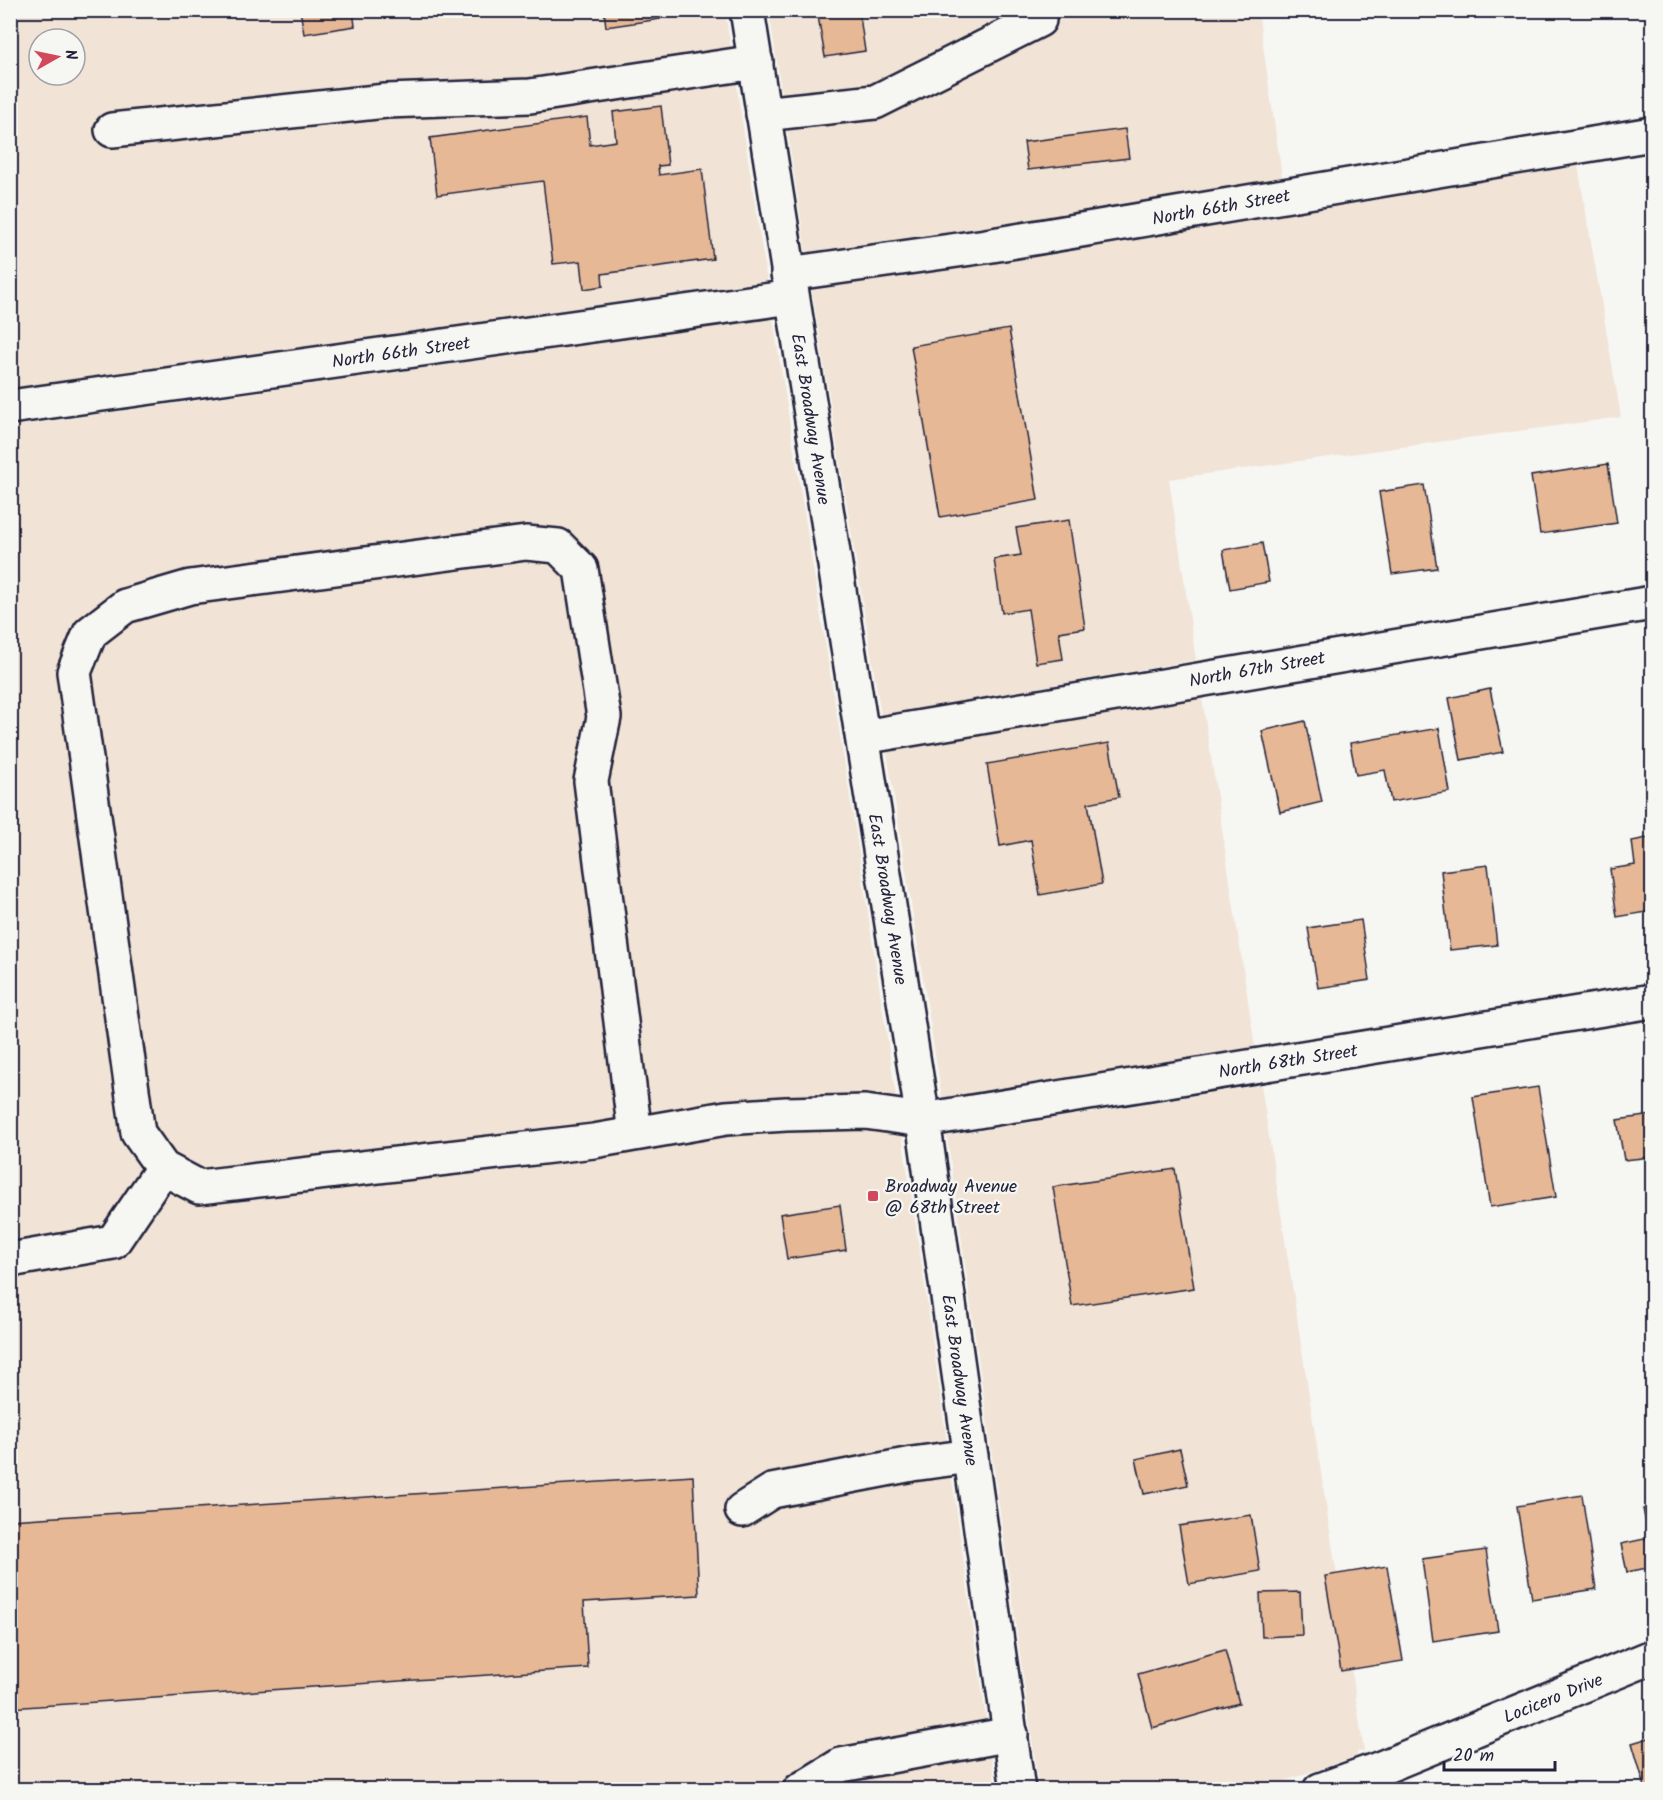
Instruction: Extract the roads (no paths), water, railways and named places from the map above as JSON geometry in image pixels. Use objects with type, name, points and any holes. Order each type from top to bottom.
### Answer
[{"type":"street","name":"East Broadway Avenue","points":[[747,10],[923,1120],[1018,1790]]},
{"type":"street","points":[[763,114],[875,102],[1039,20]]},
{"type":"street","points":[[112,130],[386,102],[530,96],[756,62]]},
{"type":"street","name":"North 66th Street","points":[[10,407],[790,286],[986,246],[1653,134]]},
{"type":"street","points":[[10,1260],[113,1242],[163,1168],[138,1133],[74,672],[90,633],[125,606],[190,587],[526,543],[558,546],[581,569],[604,717],[591,781],[635,1134]]},
{"type":"street","name":"North 67th Street","points":[[863,737],[1653,603]]},
{"type":"street","name":"North 68th Street","points":[[163,1168],[199,1187],[594,1142],[726,1118],[865,1112],[923,1120],[1653,1000]]},
{"type":"street","points":[[742,1510],[772,1491],[912,1464],[971,1456]]},
{"type":"street","name":"Locicero Drive","points":[[1320,1790],[1382,1779],[1653,1657]]},
{"type":"street","points":[[800,1790],[841,1765],[1011,1734]]},
{"type":"place","name":"Broadway Avenue @ 68th Street","points":[[873,1196]]}]
